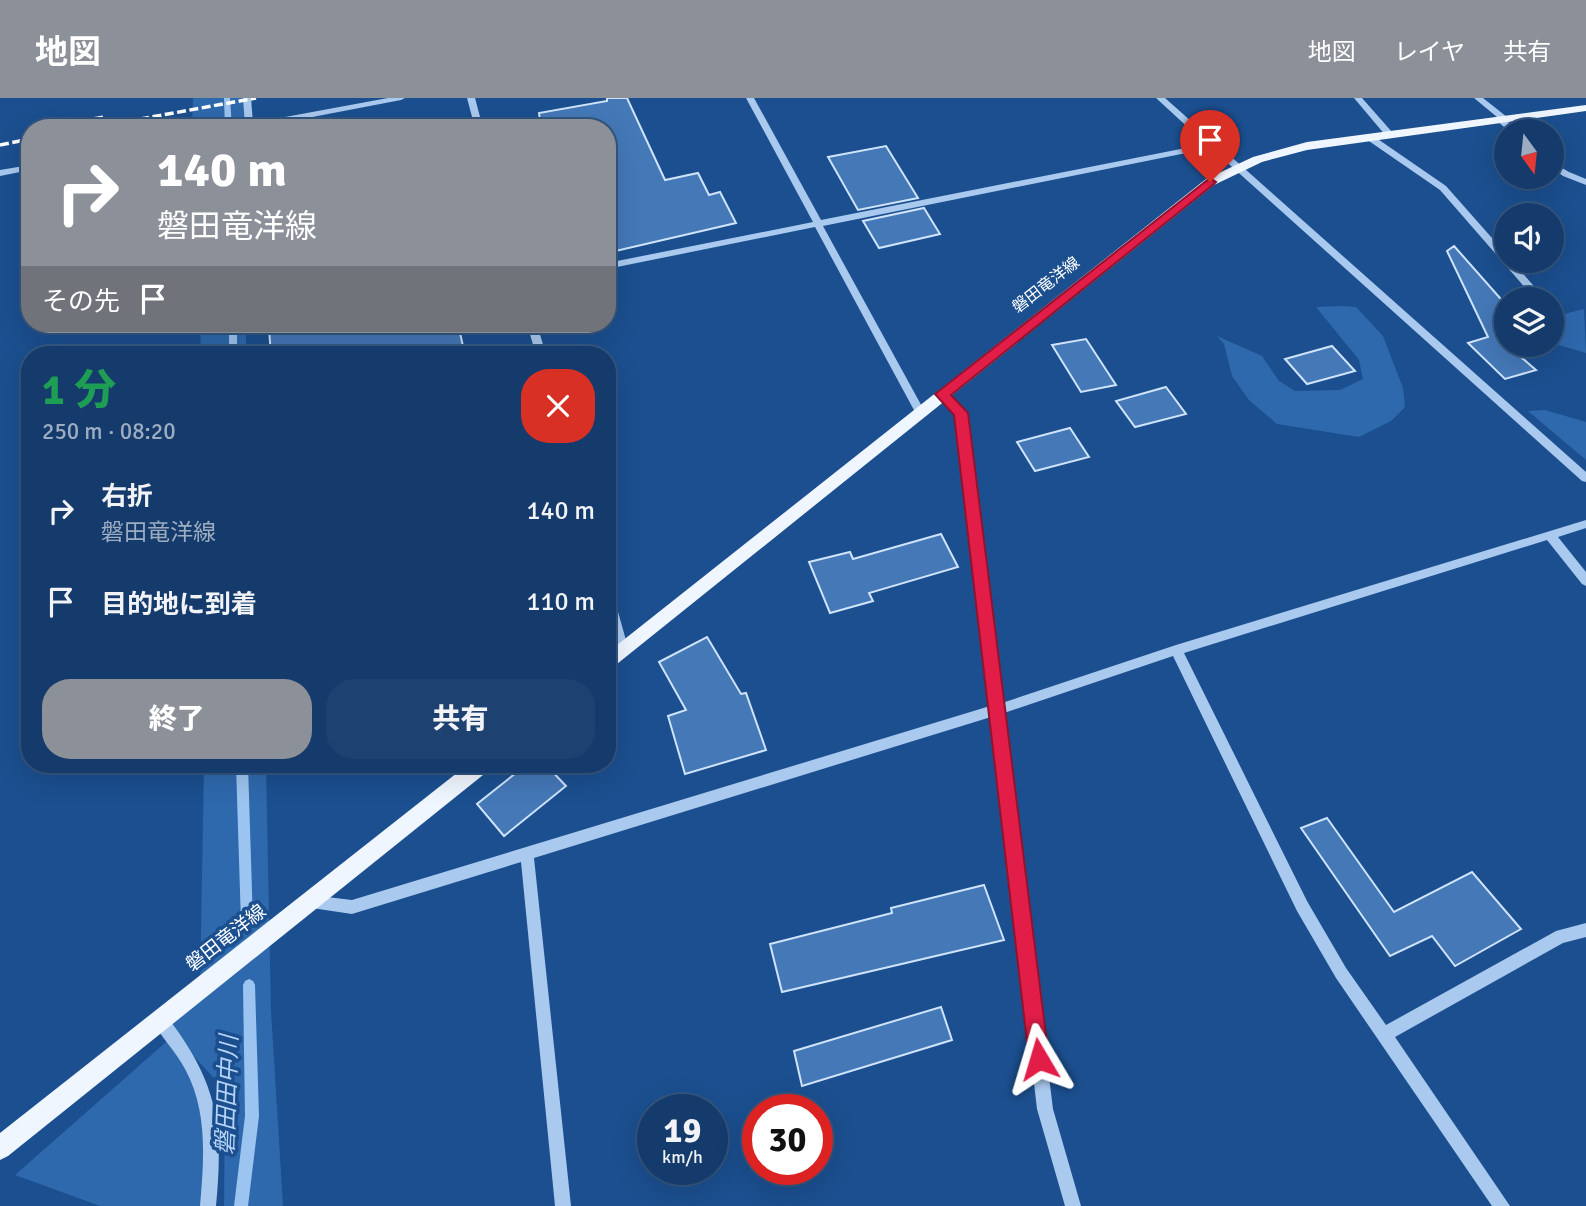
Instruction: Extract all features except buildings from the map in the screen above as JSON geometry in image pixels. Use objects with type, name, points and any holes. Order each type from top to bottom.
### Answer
[{"type":"main road","name":"磐田竜洋線","points":[[1502,119],[1586,108]]},
{"type":"main road","name":"磐田竜洋線","points":[[616,657],[942,394],[1210,182],[1236,166],[1282,150],[1494,120]]},
{"type":"main road","name":"磐田竜洋線","points":[[0,1148],[471,773]]},
{"type":"street","points":[[246,119],[247,98]]},
{"type":"street","points":[[288,119],[401,98]]},
{"type":"street","points":[[471,98],[477,119]]},
{"type":"street","points":[[750,98],[920,412]]},
{"type":"street","points":[[1160,98],[1586,478]]},
{"type":"street","points":[[1358,98],[1390,134]]},
{"type":"street","points":[[1478,98],[1502,119]]},
{"type":"street","points":[[1369,137],[1443,188],[1530,287]]},
{"type":"street","points":[[616,264],[1212,145]]},
{"type":"street","points":[[0,173],[21,169]]},
{"type":"street","points":[[1564,173],[1586,182]]},
{"type":"street","points":[[942,394],[961,413],[1045,1109],[1073,1206]]},
{"type":"street","points":[[310,902],[352,907],[997,710],[1176,650],[1586,524]]},
{"type":"street","points":[[1550,536],[1586,581]]},
{"type":"street","points":[[616,626],[623,651]]},
{"type":"street","points":[[1176,650],[1302,906],[1341,973],[1502,1206]]},
{"type":"street","points":[[527,853],[563,1206]]},
{"type":"street","points":[[1384,1035],[1561,936],[1586,930]]},
{"type":"street","points":[[160,1019],[187,1052],[206,1093],[213,1162],[208,1206]]},
{"type":"shaded area","points":[[193,98],[247,98],[248,119],[192,119]]},
{"type":"shaded area","points":[[1316,307],[1356,307],[1383,336],[1403,388],[1405,407],[1391,421],[1359,437],[1277,424],[1249,400],[1232,376],[1224,344],[1217,336],[1262,356],[1279,381],[1295,391],[1340,390],[1363,379],[1359,360]]},
{"type":"shaded area","points":[[1584,309],[1586,353],[1564,347],[1564,314]]},
{"type":"shaded area","points":[[200,333],[246,333],[246,346],[201,346]]},
{"type":"shaded area","points":[[1545,410],[1586,422],[1586,460],[1528,411]]},
{"type":"shaded area","points":[[204,773],[266,773],[271,1011],[283,1206],[224,1206],[225,1090],[175,1036],[208,1117],[205,1206],[100,1206],[15,1175],[174,1035],[167,1027],[200,988]]},
{"type":"waterway","name":"磐田田中川","points":[[227,98],[228,119]]},
{"type":"waterway","name":"磐田田中川","points":[[233,333],[233,346]]},
{"type":"waterway","name":"磐田田中川","points":[[242,773],[247,923]]},
{"type":"waterway","name":"磐田田中川","points":[[241,1206],[252,1116],[249,985]]},
{"type":"railway","points":[[140,119],[256,98]]},
{"type":"railway","points":[[93,119],[104,117]]},
{"type":"railway","points":[[0,145],[21,141]]},
{"type":"route","points":[[1039,1059],[961,413],[942,394],[1210,182]]}]
